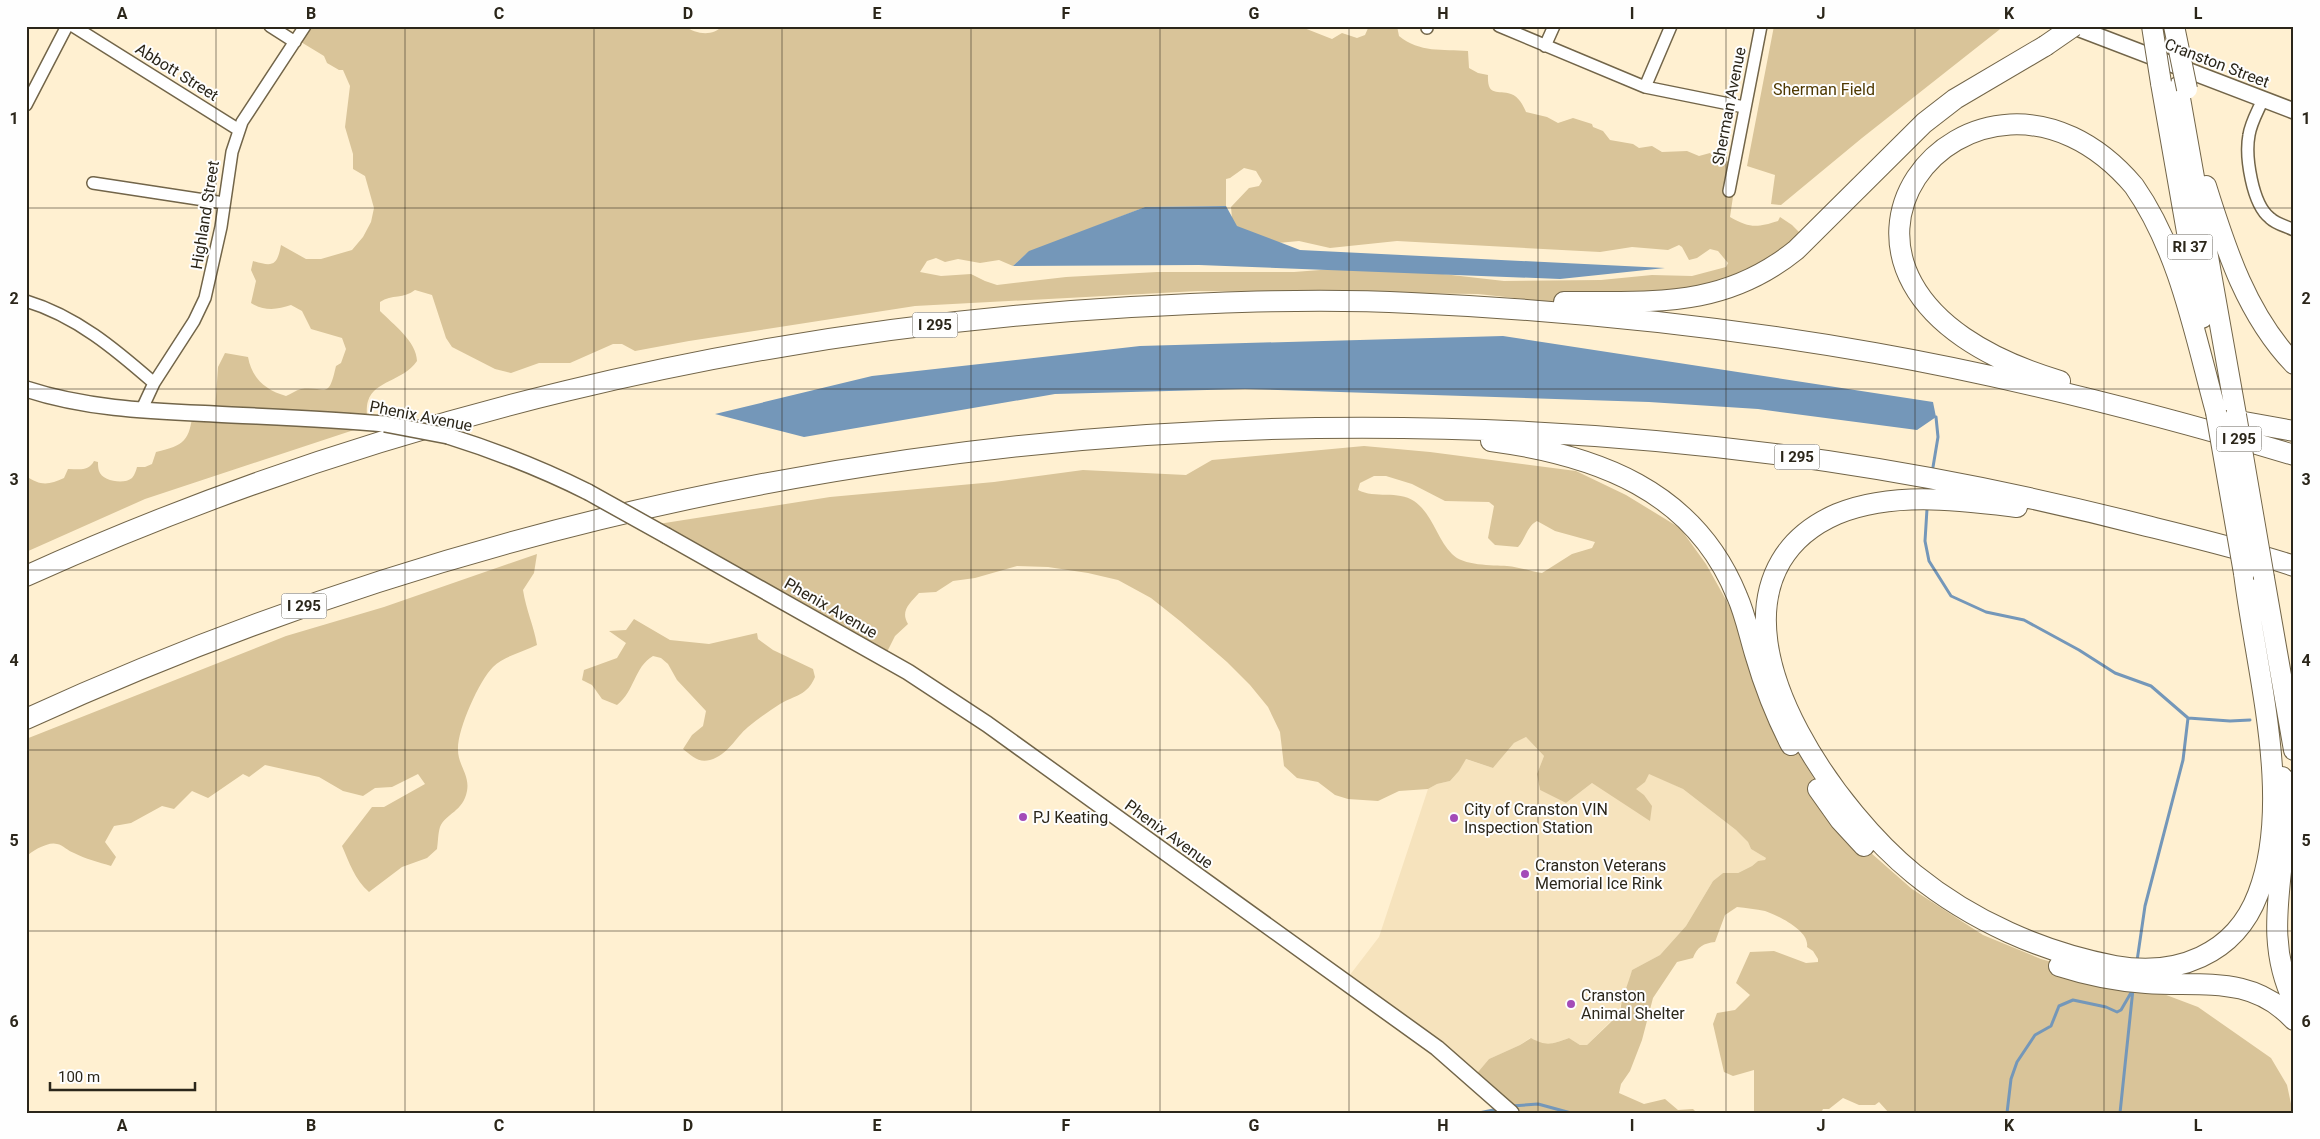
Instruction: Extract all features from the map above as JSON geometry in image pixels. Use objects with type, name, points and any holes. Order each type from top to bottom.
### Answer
[{"type":"highway","points":[[1412,303],[1486,299],[1554,302],[1652,302],[1693,298],[1738,286],[1775,266],[1796,250],[1898,146],[1935,114],[1955,99],[2045,46],[2073,26]]},
{"type":"highway","name":"RI 37","points":[[2152,26],[2175,87]]},
{"type":"highway","name":"RI 37","points":[[2172,26],[2175,87],[2213,379],[2226,413],[2264,578],[2294,750]]},
{"type":"highway","points":[[2175,87],[2227,248],[2243,289],[2259,320],[2294,364]]},
{"type":"highway","points":[[2226,413],[2162,236],[2131,181],[2100,146],[2081,130],[2060,118],[2028,109],[2005,109],[1980,114],[1949,128],[1937,137],[1919,158],[1906,184],[1899,210],[1899,236],[1904,263],[1921,292],[1946,320],[1972,342],[2056,380],[2102,394],[2294,431]]},
{"type":"highway","name":"I 295","points":[[26,576],[96,545],[296,470],[396,438],[526,402],[716,359],[918,326],[1065,312],[1270,302],[1412,303],[1625,318],[1803,341],[1949,368],[2184,423],[2294,455]]},
{"type":"highway","name":"RI 37","points":[[2226,413],[2244,573],[2256,624],[2285,792],[2286,825],[2276,932],[2281,966],[2294,1002]]},
{"type":"highway","points":[[2184,423],[2249,436],[2294,449]]},
{"type":"highway","points":[[1355,427],[1492,441],[1548,451],[1609,469],[1652,491],[1680,513],[1694,527],[1724,568],[1738,597],[1768,696],[1788,738],[1824,799],[1870,853],[1923,898],[1960,922],[1990,938],[2054,965],[2089,975],[2156,976],[2241,988],[2274,1002],[2294,1020]]},
{"type":"highway","name":"I 295","points":[[26,719],[191,649],[289,611],[464,554],[624,512],[832,472],[1014,446],[1179,432],[1355,427],[1477,429],[1600,436],[1799,457],[1903,473],[2045,501],[2230,547],[2294,566]]},
{"type":"highway","points":[[2122,974],[1993,925],[1932,888],[1879,842],[1818,766],[1795,722],[1781,689],[1767,645],[1764,618],[1768,592],[1772,579],[1784,556],[1813,527],[1847,510],[1888,502],[1940,500],[2022,508],[2230,547]]},
{"type":"highway","points":[[2156,976],[2202,957],[2230,937],[2252,907],[2265,872],[2272,810],[2270,748],[2244,573]]},
{"type":"highway","points":[[2264,578],[2294,692]]},
{"type":"main road","name":"Cranston Street","points":[[2073,26],[2294,111]]},
{"type":"main road","name":"Phenix Avenue","points":[[26,389],[76,402],[141,411],[330,419],[385,424],[448,436],[492,449],[534,466],[588,492],[908,672],[987,724],[1437,1048],[1510,1113]]},
{"type":"street","points":[[26,104],[67,26]]},
{"type":"street","name":"Abbott Street","points":[[73,26],[239,130]]},
{"type":"street","points":[[270,26],[295,42]]},
{"type":"street","name":"Highland Street","points":[[141,411],[154,383],[203,304],[212,274],[232,152],[239,130],[252,104],[304,26]]},
{"type":"street","points":[[1499,26],[1645,88],[1744,107]]},
{"type":"street","points":[[1545,46],[1554,26]]},
{"type":"street","points":[[1645,88],[1671,26]]},
{"type":"street","name":"Sherman Avenue","points":[[1729,191],[1761,26]]},
{"type":"street","points":[[2263,99],[2249,134],[2248,159],[2252,181],[2264,212],[2270,219],[2294,230]]},
{"type":"street","points":[[93,183],[224,204]]},
{"type":"street","points":[[26,301],[54,310],[85,328],[120,353],[154,383]]},
{"type":"shaded area","points":[[1526,737],[1544,756],[1537,774],[1540,790],[1566,803],[1592,783],[1635,788],[1649,773],[1683,789],[1736,830],[1748,842],[1751,849],[1766,858],[1765,861],[1758,861],[1738,873],[1723,873],[1713,881],[1686,926],[1660,955],[1632,970],[1626,996],[1620,1006],[1620,1015],[1612,1020],[1587,1045],[1580,1045],[1569,1038],[1551,1044],[1542,1044],[1530,1038],[1520,1045],[1489,1059],[1473,1078],[1346,980],[1379,937],[1428,789],[1437,784],[1450,781],[1459,771],[1465,759],[1493,768],[1514,743]]},
{"type":"green space","points":[[304,26],[685,26],[694,31],[709,33],[722,26],[1299,26],[1332,39],[1342,33],[1357,38],[1365,35],[1369,26],[1397,26],[1399,36],[1423,48],[1468,51],[1469,68],[1478,73],[1488,75],[1491,90],[1514,95],[1526,112],[1547,117],[1558,123],[1573,118],[1592,124],[1593,127],[1603,131],[1610,140],[1633,144],[1639,148],[1652,146],[1662,152],[1687,151],[1699,156],[1710,153],[1717,160],[1738,163],[1730,217],[1748,225],[1758,226],[1778,221],[1780,217],[1801,234],[1742,285],[1562,303],[1478,294],[1198,291],[915,306],[635,351],[622,344],[613,344],[570,363],[539,363],[511,373],[495,369],[452,347],[446,338],[432,295],[415,290],[407,295],[389,298],[380,302],[380,311],[409,340],[416,354],[417,361],[411,368],[376,389],[372,394],[367,403],[367,421],[372,424],[145,499],[26,552],[26,476],[40,483],[54,482],[64,478],[68,469],[86,468],[92,465],[94,461],[98,462],[99,470],[104,477],[114,481],[124,481],[132,478],[137,467],[145,467],[152,464],[156,452],[173,447],[184,440],[190,430],[193,412],[215,411],[218,367],[225,353],[248,357],[253,372],[261,382],[266,387],[286,396],[301,389],[325,390],[331,384],[336,366],[341,363],[346,349],[342,338],[311,329],[302,311],[291,305],[271,309],[251,303],[256,281],[251,270],[253,261],[265,264],[273,263],[278,257],[281,245],[306,259],[321,259],[352,250],[363,237],[371,222],[374,208],[365,176],[353,169],[353,154],[345,127],[350,86],[343,70],[339,70],[327,63],[324,56],[296,39]],"holes":[[[1244,168],[1256,171],[1262,181],[1259,186],[1249,188],[1231,207],[1232,219],[1247,246],[1299,241],[1330,248],[1397,241],[1600,252],[1632,247],[1668,250],[1679,245],[1689,260],[1697,258],[1710,249],[1718,251],[1728,263],[1726,267],[1692,276],[1652,275],[1601,280],[1504,281],[1373,266],[1294,272],[1157,272],[1066,277],[997,285],[971,274],[941,276],[920,272],[927,261],[936,258],[945,262],[958,259],[980,263],[999,260],[1013,266],[1026,254],[1145,207],[1226,206],[1226,179]]]},
{"type":"green space","name":"Sherman Field","points":[[1774,26],[2004,26],[1862,138],[1781,205],[1771,204],[1775,175],[1747,166]]},
{"type":"green space","points":[[1364,446],[1430,452],[1576,471],[1626,495],[1680,528],[1706,564],[1735,616],[1796,749],[1822,792],[1871,853],[1912,889],[1983,935],[2041,959],[2153,990],[2198,1007],[2271,1058],[2287,1085],[2293,1113],[1889,1113],[1879,1102],[1875,1105],[1859,1105],[1843,1098],[1829,1109],[1823,1109],[1821,1113],[1754,1113],[1754,1070],[1733,1076],[1724,1072],[1713,1024],[1717,1013],[1735,1010],[1750,995],[1736,983],[1750,952],[1774,951],[1806,963],[1818,962],[1818,959],[1813,951],[1807,947],[1804,935],[1778,916],[1765,911],[1737,907],[1725,915],[1715,942],[1701,946],[1693,958],[1677,962],[1653,998],[1642,1040],[1630,1071],[1621,1084],[1619,1093],[1644,1104],[1665,1099],[1678,1110],[1693,1109],[1697,1113],[1510,1113],[1473,1078],[1489,1059],[1531,1038],[1541,1043],[1550,1044],[1569,1038],[1580,1045],[1587,1045],[1620,1015],[1632,970],[1660,955],[1686,926],[1713,881],[1723,873],[1738,873],[1758,861],[1765,860],[1766,858],[1751,849],[1748,842],[1736,830],[1683,789],[1649,774],[1645,782],[1636,789],[1644,795],[1652,806],[1650,821],[1592,783],[1566,803],[1540,790],[1537,774],[1544,756],[1526,737],[1514,743],[1493,768],[1466,759],[1450,781],[1437,784],[1428,789],[1399,791],[1378,801],[1348,799],[1335,795],[1318,782],[1297,778],[1284,766],[1280,732],[1268,707],[1250,685],[1180,621],[1151,598],[1118,580],[1048,567],[1017,566],[975,578],[953,581],[936,592],[919,593],[912,600],[907,607],[905,615],[908,624],[895,636],[884,658],[652,525],[830,497],[994,482],[1083,470],[1186,475],[1212,460]],"holes":[[[1374,476],[1386,476],[1412,484],[1445,501],[1489,502],[1494,506],[1488,538],[1495,545],[1518,547],[1531,526],[1537,521],[1555,531],[1595,542],[1592,548],[1572,554],[1542,573],[1463,561],[1452,554],[1447,548],[1430,519],[1414,501],[1401,496],[1372,494],[1358,490],[1360,483]]]},
{"type":"green space","points":[[537,554],[534,573],[523,590],[537,645],[497,663],[481,683],[465,719],[459,741],[460,760],[467,780],[465,798],[462,804],[443,822],[439,829],[437,849],[427,858],[402,867],[369,892],[356,876],[342,846],[372,807],[384,807],[425,784],[418,774],[392,787],[375,788],[363,796],[343,791],[319,777],[265,765],[249,777],[243,774],[208,798],[192,791],[174,809],[162,806],[131,823],[114,826],[105,842],[116,857],[111,866],[83,857],[54,843],[40,847],[26,857],[26,739],[286,636],[384,607]]},
{"type":"green space","points":[[634,619],[670,640],[709,644],[757,633],[758,639],[773,650],[813,669],[815,677],[804,692],[780,704],[756,721],[743,731],[722,754],[710,760],[699,760],[683,749],[692,735],[703,726],[706,711],[677,680],[668,664],[661,658],[653,656],[642,666],[628,693],[617,705],[602,699],[592,685],[582,680],[584,670],[617,658],[626,643],[609,631],[626,630]]},
{"type":"water","points":[[1226,206],[1237,226],[1300,250],[1665,268],[1560,279],[1199,265],[1013,266],[1029,251],[1145,207]]},
{"type":"water","points":[[1503,336],[1933,402],[1936,417],[1917,430],[1758,409],[1649,402],[1245,389],[1055,394],[804,437],[715,414],[872,376],[1140,346]]},
{"type":"waterway","points":[[1933,467],[1938,437],[1936,417]]},
{"type":"waterway","points":[[1927,509],[1925,541],[1929,561],[1951,596],[1986,612],[2024,620],[2079,650],[2115,673],[2151,686],[2188,718],[2230,721],[2250,720]]},
{"type":"waterway","points":[[2137,961],[2145,906],[2183,760],[2188,718]]},
{"type":"waterway","points":[[2120,1113],[2133,989]]},
{"type":"waterway","points":[[2007,1113],[2011,1079],[2017,1062],[2035,1035],[2051,1026],[2059,1006],[2073,1000],[2106,1007],[2117,1012],[2121,1010],[2132,991]]},
{"type":"waterway","points":[[1512,1106],[1538,1104],[1571,1113]]},
{"type":"waterway","points":[[1479,1113],[1498,1109]]},
{"type":"place","name":"PJ Keating","points":[[1023,817]]},
{"type":"place","name":"City of Cranston VIN Inspection Station","points":[[1454,818]]},
{"type":"place","name":"Cranston Veterans Memorial Ice Rink","points":[[1525,874]]},
{"type":"place","name":"Cranston Animal Shelter","points":[[1571,1004]]}]
